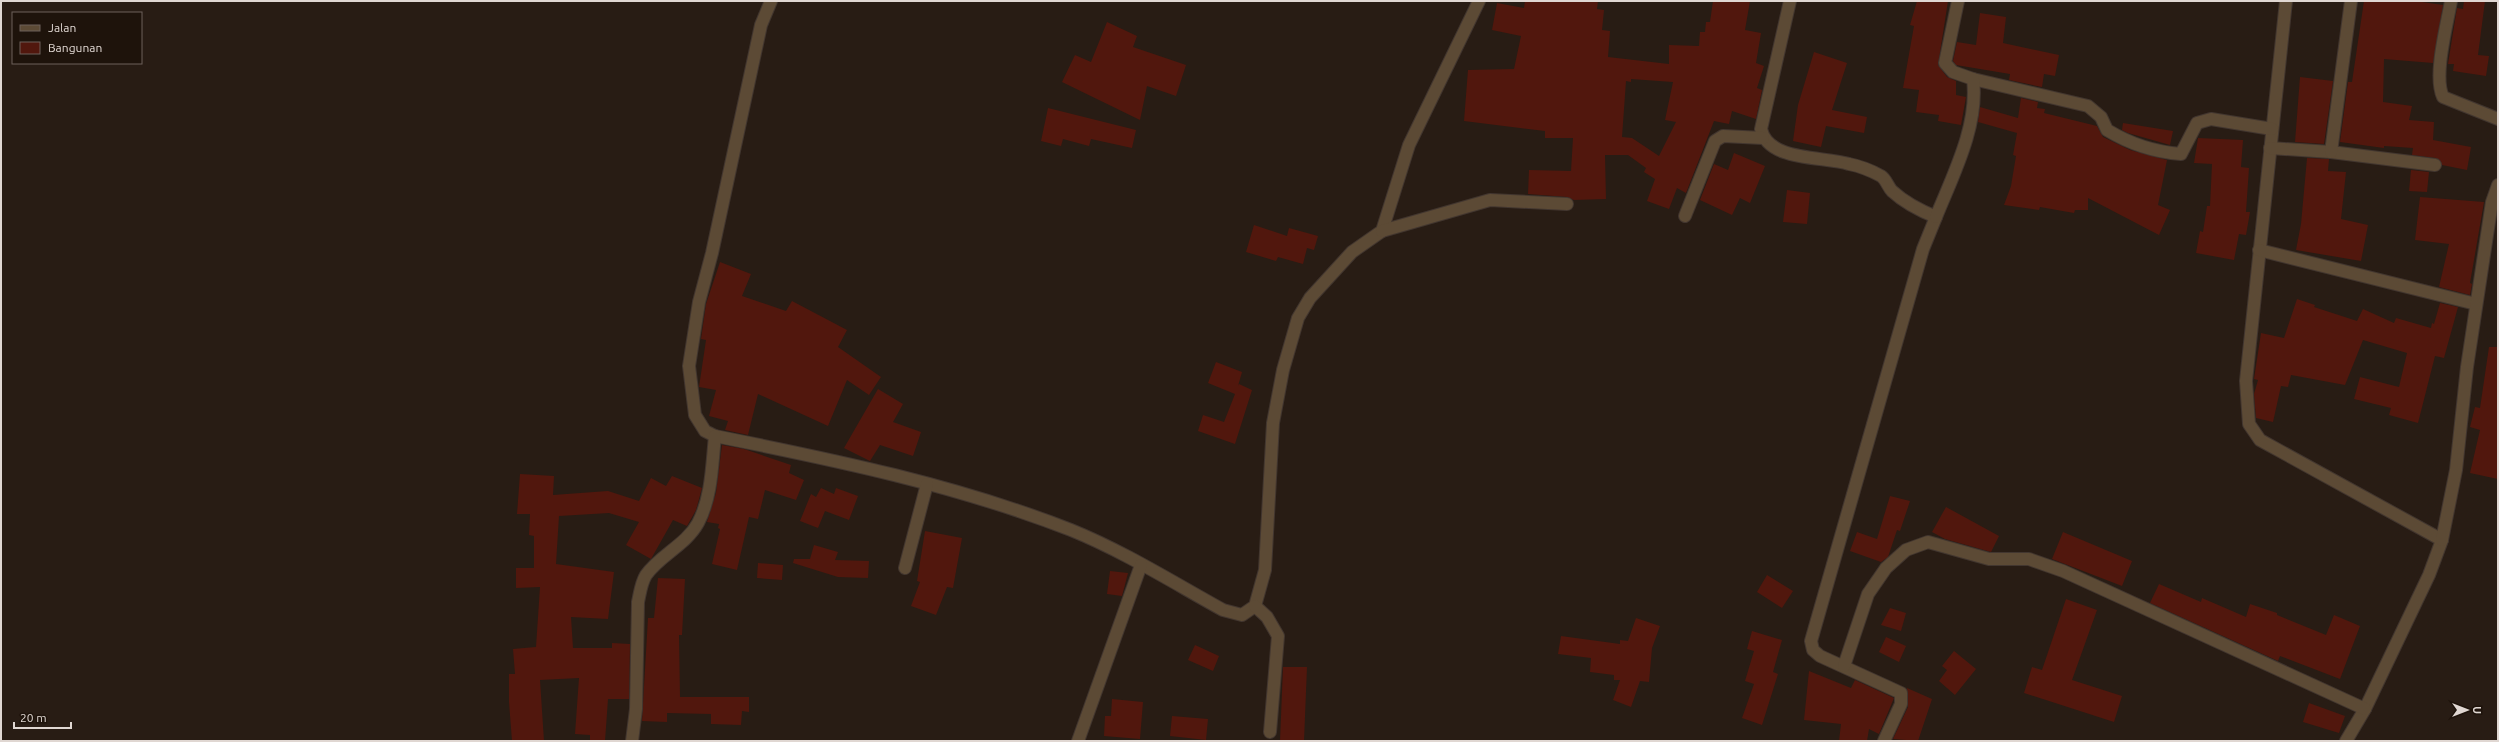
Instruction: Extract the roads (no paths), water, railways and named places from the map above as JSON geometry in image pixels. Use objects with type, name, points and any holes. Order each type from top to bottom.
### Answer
[{"type":"street","points":[[772,1],[761,25],[752,61],[694,333],[689,366],[693,406],[701,427],[715,436],[845,463],[927,484],[1007,507],[1072,531],[1141,565],[1232,614],[1242,615],[1255,606],[1265,570],[1272,422],[1283,370],[1298,318],[1310,298],[1352,252],[1382,231],[1484,201],[1567,204]]},
{"type":"street","points":[[1382,231],[1409,145],[1479,1]]},
{"type":"street","points":[[1763,138],[1761,129],[1790,1]]},
{"type":"street","points":[[1958,1],[1945,63],[1953,72],[1973,79],[2088,106],[2101,117],[2107,130],[2145,148],[2169,154],[2181,154],[2197,123],[2211,119],[2272,129]]},
{"type":"street","points":[[2286,1],[2246,381],[2249,424],[2260,440],[2442,540]]},
{"type":"street","points":[[2331,152],[2351,1]]},
{"type":"street","points":[[2451,1],[2439,75],[2441,93],[2443,97],[2498,119]]},
{"type":"street","points":[[1884,741],[1901,704],[1901,692],[1820,656],[1813,650],[1811,641],[1923,249],[1967,138],[1975,92],[1973,79]]},
{"type":"street","points":[[1685,216],[1715,142],[1724,136],[1763,138],[1776,148],[1795,156],[1849,163],[1882,177],[1892,190],[1924,212],[1936,217]]},
{"type":"street","points":[[2270,148],[2331,152],[2435,165]]},
{"type":"street","points":[[2346,741],[2365,709],[2429,576],[2442,540],[2456,470],[2476,304],[2492,202],[2498,185]]},
{"type":"street","points":[[2259,250],[2476,304]]},
{"type":"street","points":[[632,741],[636,709],[638,602],[641,589],[645,576],[680,544],[698,523],[708,495],[715,436]]},
{"type":"street","points":[[905,568],[927,484]]},
{"type":"street","points":[[1844,666],[1868,594],[1886,568],[1906,550],[1928,542],[1989,559],[2029,559],[2063,571],[2365,709]]},
{"type":"street","points":[[1078,741],[1141,565]]},
{"type":"street","points":[[1255,606],[1267,617],[1278,636],[1270,732]]}]
